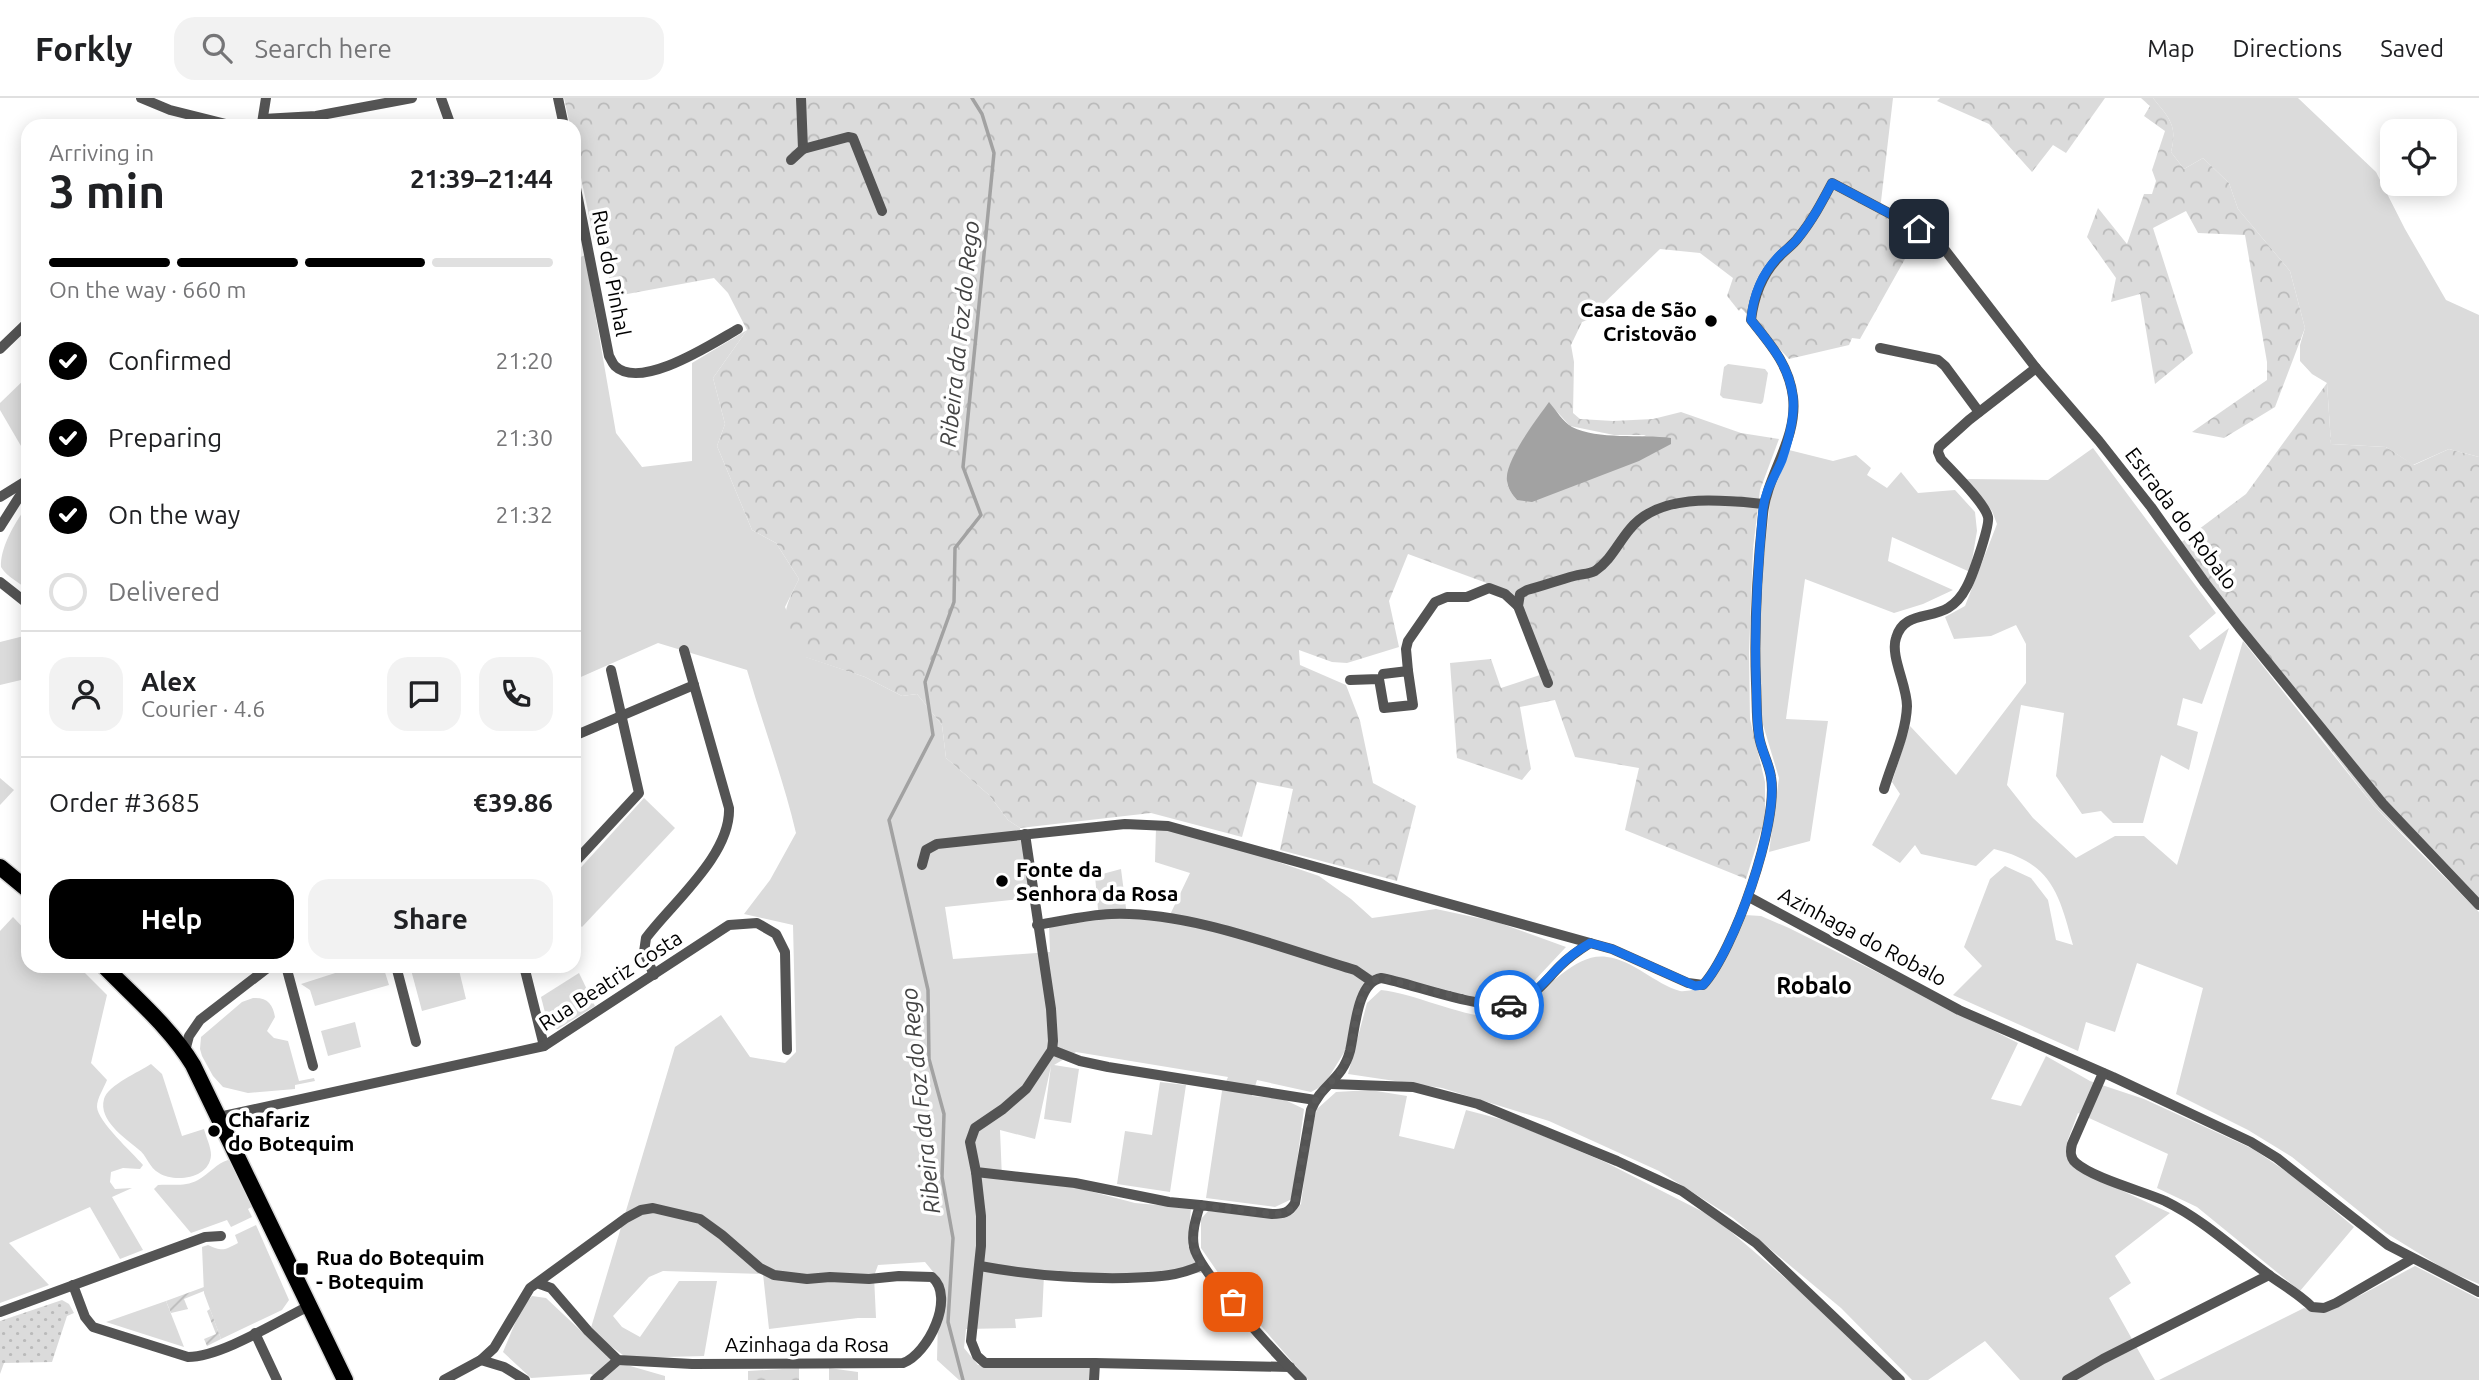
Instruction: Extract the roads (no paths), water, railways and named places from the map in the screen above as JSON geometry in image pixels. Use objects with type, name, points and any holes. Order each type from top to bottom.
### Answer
[{"type":"main road","points":[[0,867],[21,884]]},
{"type":"main road","points":[[111,973],[185,1051],[345,1380]]},
{"type":"street","points":[[141,98],[170,110],[206,119]]},
{"type":"street","points":[[263,119],[266,98]]},
{"type":"street","points":[[290,119],[316,116],[350,104],[412,98]]},
{"type":"street","points":[[441,98],[448,119]]},
{"type":"street","points":[[558,98],[562,119]]},
{"type":"street","points":[[801,98],[803,149]]},
{"type":"street","points":[[792,160],[803,149],[853,138],[882,211]]},
{"type":"street","name":"Estrada do Robalo","points":[[1832,183],[1876,205],[1933,239],[1945,250],[2036,368],[2107,451],[2205,583],[2374,793],[2479,905]]},
{"type":"street","name":"Azinhaga do Robalo","points":[[1832,183],[1815,215],[1796,241],[1777,258],[1762,278],[1752,309],[1751,320],[1782,359],[1789,375],[1794,400],[1782,459],[1767,490],[1756,586],[1755,661],[1759,738],[1772,778],[1770,817],[1749,897],[1959,1010],[2251,1142],[2277,1158],[2388,1245],[2479,1293]]},
{"type":"street","name":"Rua do Pinhal","points":[[581,214],[609,356],[615,366],[639,373],[655,371],[738,329]]},
{"type":"street","points":[[0,349],[21,329]]},
{"type":"street","points":[[1880,348],[1937,360],[1945,366],[1979,412]]},
{"type":"street","points":[[1884,789],[1905,721],[1907,703],[1894,643],[1896,635],[1909,619],[1946,609],[1956,602],[1966,589],[1974,571],[1988,523],[1985,510],[1937,453],[1944,441],[2036,368]]},
{"type":"street","points":[[0,498],[21,485]]},
{"type":"street","points":[[0,527],[21,492]]},
{"type":"street","points":[[1518,606],[1520,594],[1527,590],[1593,572],[1607,560],[1629,529],[1656,509],[1676,504],[1706,502],[1764,505]]},
{"type":"street","points":[[0,582],[21,599]]},
{"type":"street","points":[[1350,681],[1379,679],[1384,708],[1413,705],[1406,649],[1408,641],[1435,602],[1447,597],[1467,597],[1489,588],[1506,594],[1518,606],[1548,683]]},
{"type":"street","points":[[12,592],[21,604]]},
{"type":"street","points":[[653,975],[644,952],[646,938],[698,878],[724,836],[729,818],[729,808],[684,650]]},
{"type":"street","points":[[581,855],[639,793],[611,670]]},
{"type":"street","points":[[1383,674],[1408,671]]},
{"type":"street","points":[[581,733],[694,685]]},
{"type":"street","points":[[922,865],[926,850],[937,844],[1125,824],[1168,826],[1612,949],[1688,984],[1703,985],[1716,967],[1749,897]]},
{"type":"street","points":[[1024,834],[1051,1009],[1052,1050],[1026,1089],[975,1128],[970,1142],[981,1216],[980,1266],[971,1341],[980,1360],[992,1364],[1290,1367]]},
{"type":"street","points":[[1037,925],[1110,914],[1173,920],[1236,934],[1355,970],[1371,982]]},
{"type":"street","name":"Rua Beatriz Costa","points":[[219,1117],[544,1046],[729,925],[757,923],[776,934],[785,952],[787,1050]]},
{"type":"street","points":[[976,1171],[1076,1183],[1169,1202],[1283,1214],[1291,1210],[1295,1203],[1300,1166],[1315,1100],[1342,1072],[1362,997],[1371,982],[1381,978],[1390,979],[1480,1002],[1508,1006],[1536,992],[1572,954],[1590,943]]},
{"type":"street","points":[[185,1051],[189,1036],[200,1020],[261,973]]},
{"type":"street","points":[[288,973],[313,1066]]},
{"type":"street","points":[[398,973],[416,1042]]},
{"type":"street","points":[[526,973],[544,1046]]},
{"type":"street","points":[[1052,1050],[1080,1061],[1108,1067],[1315,1100]]},
{"type":"street","points":[[2103,1073],[2071,1144],[2070,1154],[2074,1162],[2087,1170],[2166,1202],[2191,1216],[2269,1275],[2299,1294],[2312,1307],[2318,1309],[2336,1303],[2412,1259]]},
{"type":"street","points":[[1331,1084],[1413,1087],[1478,1104],[1682,1191],[1756,1243],[1900,1380]]},
{"type":"street","points":[[1200,1205],[1193,1237],[1194,1248],[1202,1265],[1302,1380]]},
{"type":"street","name":"Azinhaga da Rosa","points":[[444,1380],[481,1360],[494,1348],[530,1288],[626,1217],[641,1210],[653,1208],[699,1219],[760,1268],[774,1275],[807,1279],[898,1276],[932,1278],[936,1280],[940,1293],[938,1318],[927,1343],[921,1352],[903,1363],[692,1364],[618,1360]]},
{"type":"street","points":[[0,1312],[205,1237],[221,1236]]},
{"type":"street","points":[[980,1266],[1042,1276],[1107,1278],[1168,1276],[1185,1273],[1202,1265]]},
{"type":"street","points":[[2067,1380],[2269,1275]]},
{"type":"street","points":[[537,1283],[551,1288],[588,1331],[618,1360],[596,1380]]},
{"type":"street","points":[[74,1285],[85,1317],[93,1327],[179,1355],[198,1357],[309,1306]]},
{"type":"street","points":[[255,1333],[277,1380]]},
{"type":"street","points":[[481,1360],[504,1367],[525,1380]]},
{"type":"street","points":[[1094,1380],[1095,1363]]},
{"type":"street","points":[[1179,1366],[1179,1380]]},
{"type":"street","points":[[1269,1380],[1272,1367]]},
{"type":"waterway","name":"Ribeira da Foz do Rego","points":[[963,1380],[948,1322],[953,1238],[942,1177],[944,1114],[929,1059],[928,990],[889,820],[933,735],[925,682],[954,602],[955,548],[981,515],[963,467],[994,153],[982,114],[972,98]]},
{"type":"place","name":"Casa de São Cristovão","points":[[1711,321]]},
{"type":"place","name":"Fonte da Senhora da Rosa","points":[[1002,881]]},
{"type":"place","name":"Chafariz do Botequim","points":[[214,1131]]},
{"type":"place","name":"Rua do Botequim - Botequim","points":[[302,1269]]},
{"type":"district","name":"Robalo","points":[[1814,985]]}]
